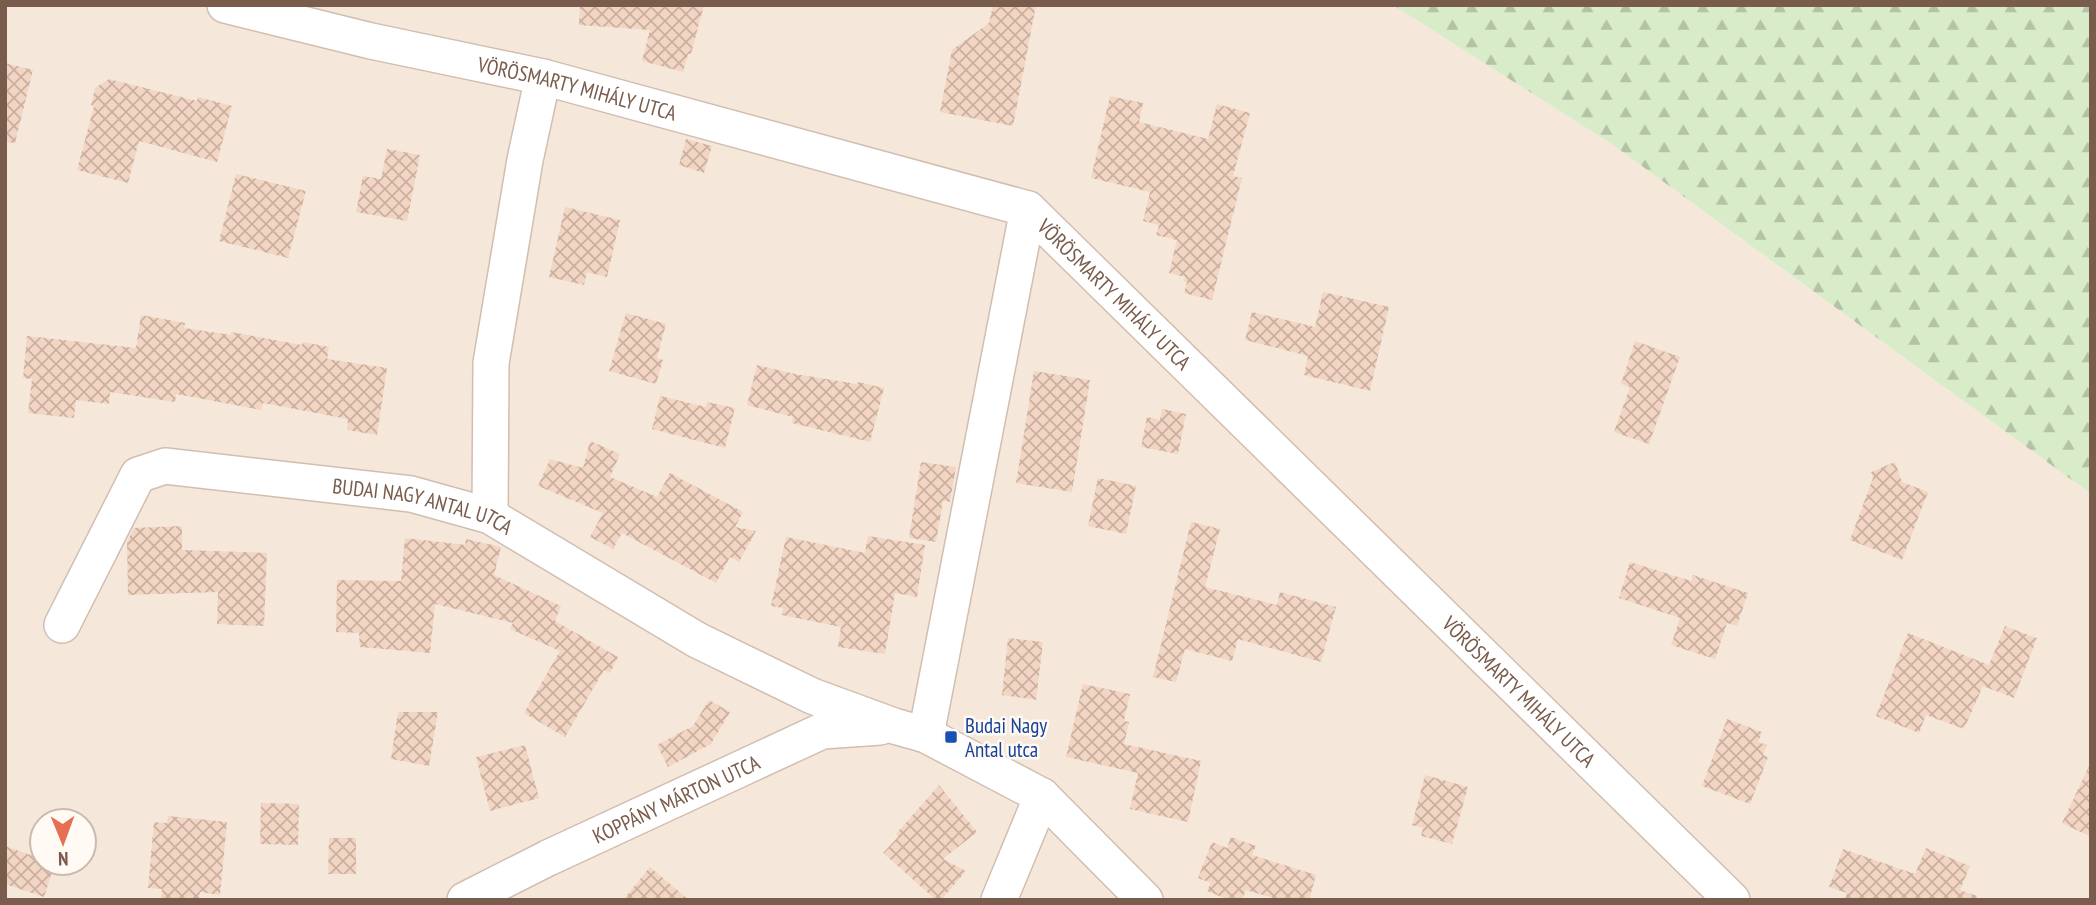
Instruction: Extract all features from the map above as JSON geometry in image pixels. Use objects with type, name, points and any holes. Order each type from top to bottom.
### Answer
[{"type":"street","name":"VÖRÖSMARTY MIHÁLY UTCA","points":[[225,5],[371,41],[543,77],[1028,209],[1732,900]]},
{"type":"street","points":[[490,516],[491,363],[523,174],[543,77]]},
{"type":"street","points":[[910,731],[1028,209]]},
{"type":"street","name":"BUDAI NAGY ANTAL UTCA","points":[[62,625],[138,475],[165,466],[411,494],[490,516],[697,640],[813,696],[910,731],[1042,796],[1145,900]]},
{"type":"street","name":"KOPPÁNY MÁRTON UTCA","points":[[465,900],[548,858],[822,730],[910,731]]},
{"type":"street","points":[[999,900],[1042,796]]},
{"type":"shaded area","points":[[5,5],[1393,5],[1613,145],[2091,494],[2091,900],[5,900]]},
{"type":"green space","points":[[1393,5],[2091,5],[2091,494],[1613,145]]},
{"type":"building","points":[[580,5],[704,5],[691,54],[688,54],[683,72],[642,61],[650,30],[579,25]]},
{"type":"building","points":[[993,5],[1036,5],[1013,126],[940,112],[952,50],[989,23]]},
{"type":"building","points":[[5,63],[33,70],[15,143],[5,142]]},
{"type":"building","points":[[109,79],[197,101],[198,97],[232,106],[217,162],[139,141],[128,183],[77,170],[94,106],[91,105],[95,88]]},
{"type":"building","points":[[1110,96],[1143,103],[1139,122],[1208,139],[1217,104],[1250,113],[1233,176],[1242,178],[1212,300],[1184,293],[1187,282],[1184,281],[1185,277],[1169,273],[1177,240],[1156,235],[1159,225],[1143,221],[1150,192],[1091,178]]},
{"type":"building","points":[[686,139],[712,146],[704,173],[679,165]]},
{"type":"building","points":[[387,149],[420,155],[407,221],[356,212],[363,176],[381,179]]},
{"type":"building","points":[[236,174],[306,191],[288,258],[219,241]]},
{"type":"building","points":[[565,207],[620,220],[607,277],[587,272],[584,285],[549,277]]},
{"type":"building","points":[[1323,292],[1389,307],[1370,391],[1304,375],[1308,356],[1245,340],[1252,312],[1315,327]]},
{"type":"building","points":[[626,313],[666,324],[657,358],[663,360],[656,384],[609,371]]},
{"type":"building","points":[[141,315],[185,323],[184,328],[231,335],[231,332],[302,345],[303,342],[329,347],[327,359],[387,368],[377,435],[347,430],[348,419],[263,403],[261,410],[176,394],[175,402],[110,392],[109,404],[76,400],[74,418],[28,413],[32,379],[23,378],[27,336],[136,348]]},
{"type":"building","points":[[1635,341],[1680,357],[1649,444],[1614,432],[1630,387],[1621,384]]},
{"type":"building","points":[[757,365],[884,388],[870,442],[792,423],[793,417],[747,405]]},
{"type":"building","points":[[1034,371],[1090,380],[1072,492],[1016,483]]},
{"type":"building","points":[[660,396],[706,407],[707,402],[735,408],[725,448],[652,429]]},
{"type":"building","points":[[1162,409],[1186,414],[1178,454],[1141,447],[1147,417],[1160,420]]},
{"type":"building","points":[[590,441],[620,454],[610,477],[657,497],[670,473],[743,512],[735,527],[756,531],[739,562],[730,557],[716,583],[622,533],[613,549],[590,537],[603,513],[538,486],[550,459],[583,468]]},
{"type":"building","points":[[921,462],[956,467],[950,502],[943,501],[936,542],[909,538]]},
{"type":"building","points":[[1895,462],[1902,482],[1928,492],[1902,560],[1850,540],[1873,478],[1871,472]]},
{"type":"building","points":[[1098,478],[1136,486],[1126,534],[1088,526]]},
{"type":"building","points":[[1191,522],[1220,529],[1205,587],[1277,605],[1280,592],[1336,607],[1321,662],[1238,639],[1232,661],[1185,649],[1176,682],[1153,677]]},
{"type":"building","points":[[182,526],[182,550],[267,553],[264,626],[217,624],[218,592],[128,595],[127,542],[134,528]]},
{"type":"building","points":[[868,536],[925,545],[917,597],[895,593],[885,654],[838,647],[841,627],[782,615],[783,608],[771,606],[786,537],[865,553]]},
{"type":"building","points":[[405,538],[465,545],[466,539],[501,547],[494,575],[561,606],[555,621],[618,657],[610,673],[604,670],[565,737],[524,713],[560,651],[510,629],[513,623],[435,604],[430,653],[360,647],[359,633],[336,632],[337,580],[401,581]]},
{"type":"building","points":[[1630,562],[1691,581],[1693,575],[1748,593],[1737,626],[1727,623],[1715,659],[1671,645],[1680,618],[1619,598]]},
{"type":"building","points":[[2005,626],[2037,638],[2014,698],[1983,686],[1964,729],[1926,715],[1919,733],[1876,716],[1908,633],[1989,665]]},
{"type":"building","points":[[1008,638],[1043,642],[1036,700],[1002,695]]},
{"type":"building","points":[[1083,684],[1130,694],[1124,721],[1129,722],[1124,744],[1201,761],[1188,822],[1130,809],[1138,773],[1066,757]]},
{"type":"building","points":[[709,700],[730,712],[711,744],[668,767],[657,745],[693,726]]},
{"type":"building","points":[[398,712],[438,712],[429,766],[391,759]]},
{"type":"building","points":[[1727,719],[1762,732],[1758,742],[1767,745],[1763,755],[1768,757],[1750,804],[1702,786]]},
{"type":"building","points":[[525,745],[539,798],[490,811],[476,757]]},
{"type":"building","points":[[2091,762],[2091,837],[2062,823]]},
{"type":"building","points":[[1425,775],[1468,787],[1452,844],[1421,836],[1423,828],[1412,825]]},
{"type":"building","points":[[939,785],[977,832],[943,859],[966,871],[941,900],[936,900],[883,853]]},
{"type":"building","points":[[261,803],[299,804],[298,845],[260,844]]},
{"type":"building","points":[[168,816],[227,822],[220,895],[200,892],[199,900],[161,900],[162,889],[148,888],[154,822],[167,823]]},
{"type":"building","points":[[1231,837],[1256,846],[1252,855],[1316,875],[1309,900],[1280,900],[1246,890],[1242,900],[1229,900],[1207,891],[1211,883],[1198,878],[1212,842],[1227,848]]},
{"type":"building","points":[[329,838],[356,838],[356,874],[328,874]]},
{"type":"building","points":[[5,846],[28,854],[28,877],[50,877],[44,897],[5,884]]},
{"type":"building","points":[[1926,848],[1970,866],[1960,890],[1977,896],[1976,900],[1845,900],[1847,893],[1829,887],[1843,849],[1915,874]]},
{"type":"building","points":[[650,867],[689,900],[623,900]]},
{"type":"place","name":"Budai Nagy Antal utca","points":[[951,737]]}]
